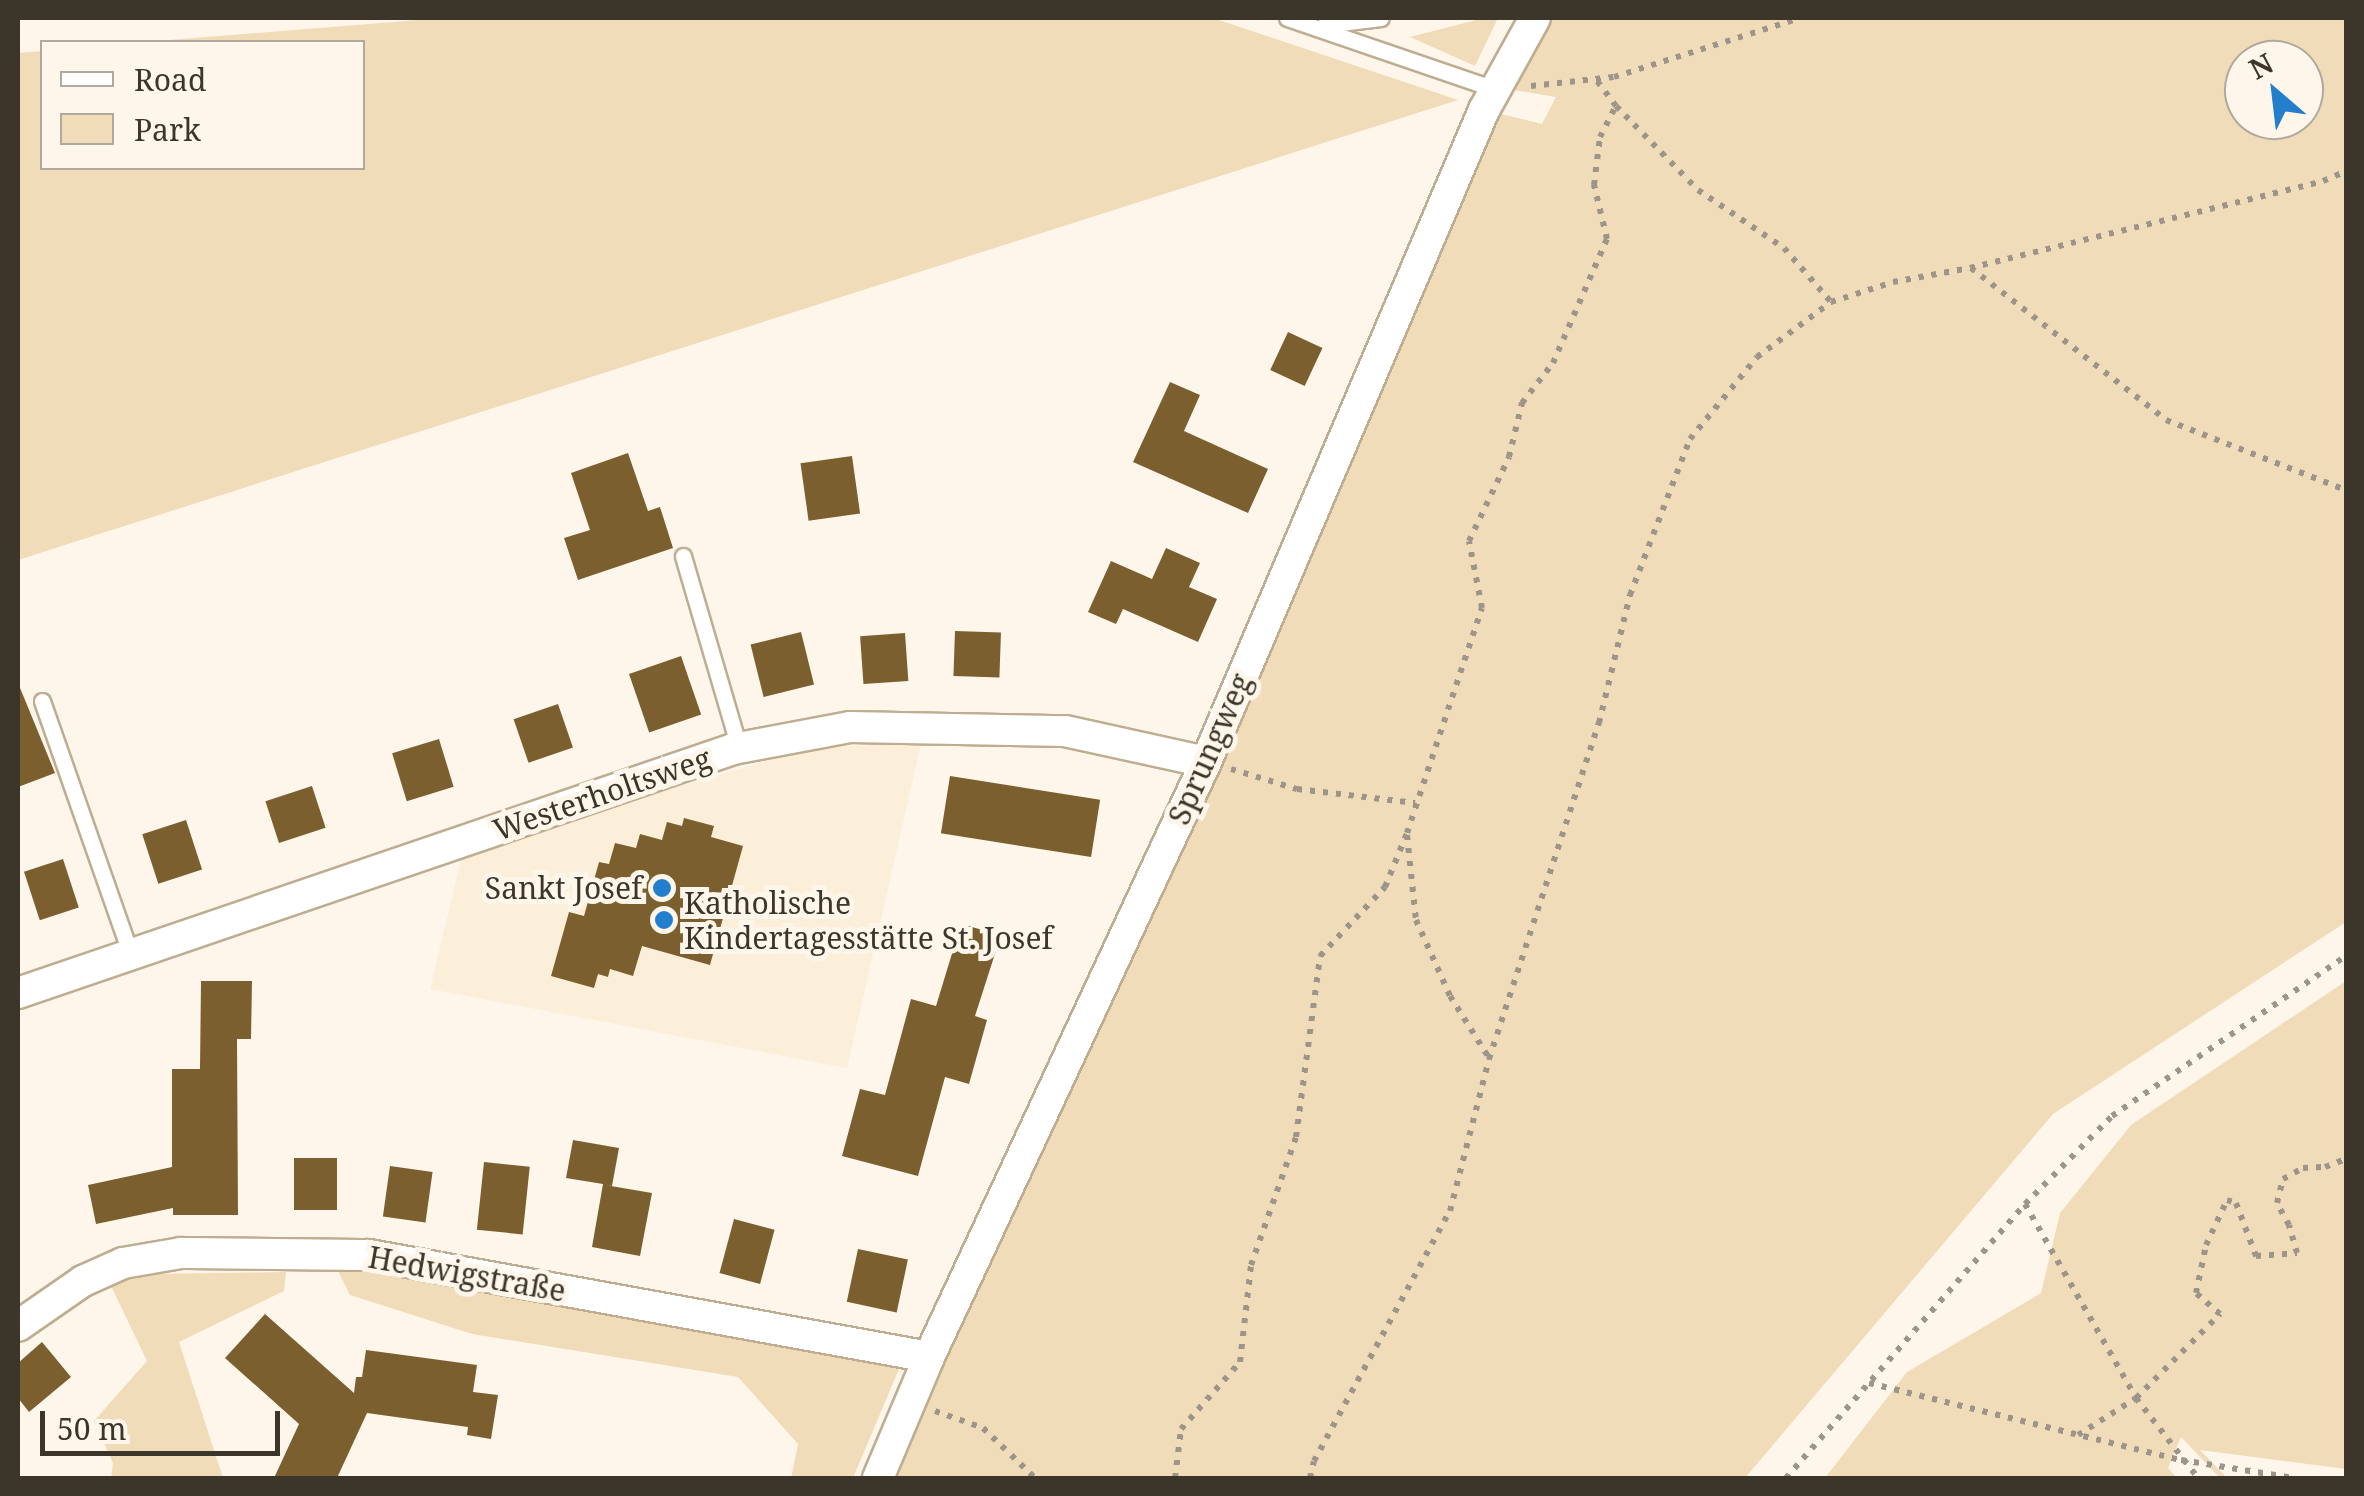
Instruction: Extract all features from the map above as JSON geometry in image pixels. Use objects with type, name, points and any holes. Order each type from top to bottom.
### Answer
[{"type":"street","name":"Sprungweg","points":[[878,1478],[929,1357],[1206,762],[1497,84],[1535,18]]},
{"type":"street","name":"Westerholtsweg","points":[[18,994],[739,748],[850,727],[1066,732],[1206,762]]},
{"type":"street","name":"Hedwigstraße","points":[[18,1326],[83,1281],[122,1263],[181,1252],[369,1255],[929,1357]]},
{"type":"lane","points":[[1287,18],[1497,84]]},
{"type":"lane","points":[[1320,26],[1381,18]]},
{"type":"lane","points":[[683,556],[739,748]]},
{"type":"lane","points":[[42,701],[131,955]]},
{"type":"path","points":[[1497,84],[1597,81],[1800,18]]},
{"type":"path","points":[[1597,81],[1616,106],[1698,190],[1784,248],[1830,302]]},
{"type":"path","points":[[1176,1478],[1181,1429],[1240,1362],[1251,1265],[1296,1137],[1320,956],[1385,887],[1407,833],[1482,608],[1469,541],[1509,458],[1522,404],[1554,364],[1607,239],[1594,186],[1600,137],[1616,106]]},
{"type":"path","points":[[1310,1478],[1314,1461],[1450,1211],[1489,1059],[1599,723],[1630,595],[1690,439],[1756,357],[1830,302],[1893,282],[1970,268],[2323,181],[2346,168]]},
{"type":"path","points":[[1970,268],[2166,420],[2346,490]]},
{"type":"path","points":[[1206,762],[1297,789],[1414,803]]},
{"type":"path","points":[[1407,833],[1416,920],[1450,996],[1489,1059]]},
{"type":"path","points":[[1786,1478],[2025,1204],[2112,1116],[2346,956]]},
{"type":"path","points":[[2078,1435],[2136,1398],[2220,1314],[2196,1293],[2206,1244],[2227,1200],[2236,1203],[2256,1256],[2296,1253],[2290,1224],[2277,1203],[2282,1178],[2303,1168],[2326,1167],[2346,1159]]},
{"type":"path","points":[[2025,1204],[2136,1398],[2198,1478]]},
{"type":"path","points":[[1869,1383],[2181,1460],[2294,1478]]},
{"type":"path","points":[[911,1402],[983,1428],[1036,1478]]},
{"type":"shaded area","name":"Katholische Kindertagesstätte St. Josef","points":[[921,744],[847,1068],[430,989],[463,851],[813,747]]},
{"type":"green space","points":[[443,18],[1213,18],[1458,100],[18,560],[18,53],[40,51],[40,170],[365,170],[365,40],[169,40]]},
{"type":"green space","points":[[1498,18],[1475,66],[1410,37]]},
{"type":"green space","points":[[1551,18],[2346,18],[2346,922],[2053,1114],[1745,1478],[890,1478],[945,1344],[1218,773],[1501,114],[1542,124],[1556,97],[1513,90]]},
{"type":"green space","points":[[2346,981],[2346,1469],[2200,1450],[2227,1478],[2220,1478],[2181,1437],[2168,1468],[2177,1478],[1825,1478],[1907,1372],[2041,1293],[2060,1213],[2131,1125]]},
{"type":"green space","points":[[338,1271],[398,1271],[902,1362],[853,1478],[791,1478],[798,1444],[738,1377],[472,1334],[350,1295]]},
{"type":"green space","points":[[286,1272],[284,1291],[179,1342],[223,1478],[111,1478],[113,1463],[94,1421],[147,1361],[110,1284],[149,1274]]},
{"type":"building","points":[[1288,332],[1322,348],[1305,386],[1270,370]]},
{"type":"building","points":[[1170,382],[1200,395],[1184,431],[1268,469],[1248,513],[1133,462]]},
{"type":"building","points":[[628,453],[648,511],[660,507],[673,548],[578,580],[564,538],[590,530],[571,473]]},
{"type":"building","points":[[852,456],[860,513],[809,521],[801,463]]},
{"type":"building","points":[[1166,548],[1200,563],[1189,587],[1217,599],[1198,642],[1123,609],[1116,624],[1088,612],[1111,561],[1152,579]]},
{"type":"building","points":[[955,631],[1001,633],[999,678],[953,676]]},
{"type":"building","points":[[801,632],[814,684],[764,697],[751,645]]},
{"type":"building","points":[[905,633],[908,681],[863,684],[860,636]]},
{"type":"building","points":[[681,656],[701,715],[649,733],[629,674]]},
{"type":"building","points":[[18,683],[55,773],[18,787]]},
{"type":"building","points":[[558,704],[573,747],[529,763],[514,719]]},
{"type":"building","points":[[439,739],[454,787],[407,801],[392,753]]},
{"type":"building","points":[[950,776],[1100,800],[1091,857],[941,833]]},
{"type":"building","points":[[312,786],[326,828],[279,843],[265,801]]},
{"type":"building","name":"Sankt Josef","points":[[684,818],[714,826],[711,837],[743,846],[710,965],[642,946],[633,976],[610,969],[608,977],[598,974],[594,988],[551,976],[569,912],[584,916],[599,862],[609,864],[615,843],[636,848],[640,834],[662,840],[667,822],[682,826]]},
{"type":"building","points":[[186,820],[202,869],[158,884],[142,834]]},
{"type":"building","points":[[63,859],[79,908],[40,920],[24,872]]},
{"type":"building","points":[[961,924],[1001,935],[975,1016],[987,1020],[969,1084],[945,1077],[918,1176],[842,1156],[860,1089],[885,1095],[911,999],[936,1006]]},
{"type":"building","points":[[201,981],[252,981],[251,1039],[237,1039],[238,1215],[173,1215],[173,1208],[96,1224],[88,1185],[172,1167],[172,1069],[200,1069]]},
{"type":"building","points":[[573,1140],[619,1148],[612,1186],[605,1185],[652,1193],[640,1256],[592,1247],[603,1184],[566,1178]]},
{"type":"building","points":[[294,1158],[337,1158],[337,1210],[294,1210]]},
{"type":"building","points":[[484,1162],[530,1167],[523,1234],[477,1230]]},
{"type":"building","points":[[390,1166],[433,1172],[425,1222],[383,1217]]},
{"type":"building","points":[[734,1219],[775,1230],[760,1284],[720,1273]]},
{"type":"building","points":[[858,1249],[908,1260],[897,1312],[847,1302]]},
{"type":"building","points":[[265,1314],[354,1393],[356,1377],[362,1377],[366,1350],[477,1365],[473,1392],[498,1395],[491,1439],[467,1435],[468,1427],[367,1413],[337,1478],[274,1478],[299,1424],[225,1358]]},
{"type":"building","points":[[42,1342],[71,1377],[29,1412],[18,1398],[18,1363]]},
{"type":"place","name":"Sankt Josef","points":[[662,888]]},
{"type":"place","name":"Katholische Kindertagesstätte St. Josef","points":[[664,920]]}]
